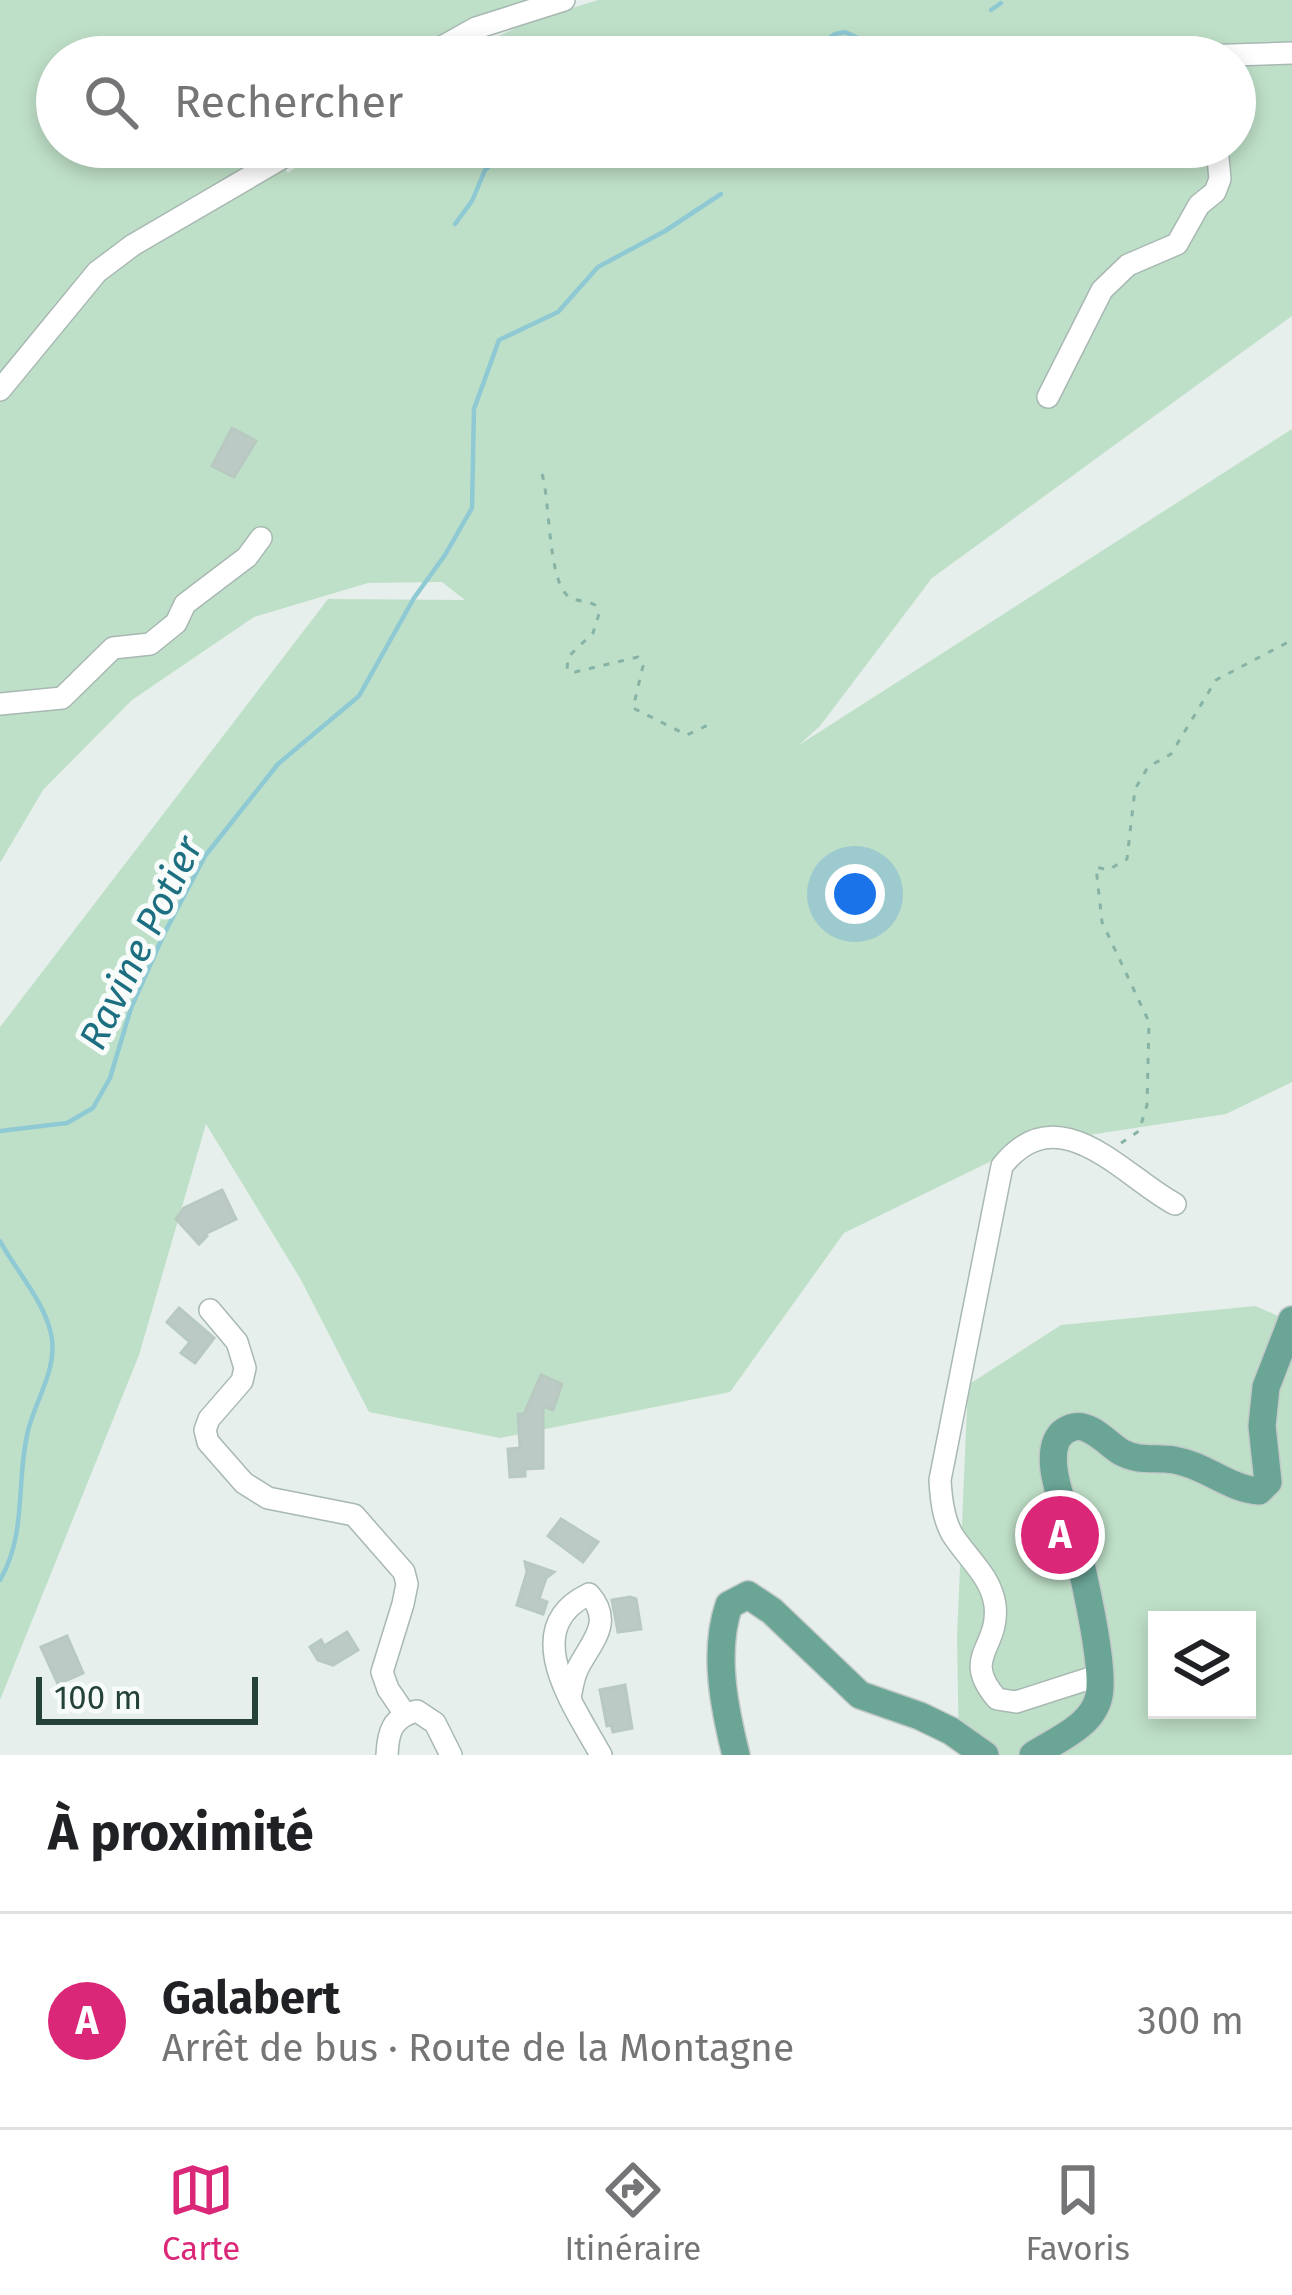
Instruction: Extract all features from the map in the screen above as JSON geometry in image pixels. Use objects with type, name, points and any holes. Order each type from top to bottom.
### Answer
[{"type":"main road","points":[[1033,1755],[1080,1726],[1100,1698],[1077,1548],[1058,1496],[1054,1447],[1074,1427],[1088,1428],[1126,1455],[1173,1460],[1245,1490],[1259,1491],[1268,1482],[1262,1426],[1266,1387],[1292,1320]]},
{"type":"main road","points":[[736,1755],[726,1714],[721,1650],[729,1604],[748,1595],[772,1611],[860,1694],[935,1723],[986,1755]]},
{"type":"street","points":[[462,36],[564,0]]},
{"type":"street","points":[[1256,58],[1292,53]]},
{"type":"street","points":[[0,391],[97,272],[133,245],[265,168]]},
{"type":"street","points":[[1048,397],[1102,290],[1128,265],[1177,244],[1199,205],[1215,192],[1219,168]]},
{"type":"street","points":[[0,704],[62,698],[112,648],[150,644],[176,623],[185,604],[256,548],[261,538]]},
{"type":"street","points":[[1100,1675],[1016,1702],[997,1699],[983,1683],[980,1661],[993,1629],[994,1599],[950,1531],[940,1480],[1002,1166],[1015,1148],[1041,1138],[1103,1151],[1149,1190],[1175,1204]]},
{"type":"street","points":[[210,1310],[237,1342],[245,1368],[242,1381],[209,1419],[208,1442],[244,1484],[268,1498],[354,1515],[404,1572],[403,1604],[382,1672],[405,1714]]},
{"type":"street","points":[[570,1698],[601,1755]]},
{"type":"street","points":[[387,1755],[394,1722],[416,1711],[435,1723],[451,1755]]},
{"type":"path","points":[[542,474],[547,489],[545,520],[559,586],[574,601],[596,605],[599,614],[593,633],[568,657],[567,670],[638,657],[644,666],[633,708],[687,736],[708,725]]},
{"type":"path","points":[[1103,1151],[1139,1131],[1147,1105],[1150,1048],[1149,1022],[1102,922],[1096,867],[1108,870],[1127,859],[1135,789],[1148,767],[1171,754],[1216,680],[1292,640]]},
{"type":"green space","points":[[0,0],[529,0],[458,36],[36,36],[36,168],[284,168],[288,173],[295,168],[1256,168],[1256,36],[499,36],[598,0],[1292,0],[1292,316],[932,578],[820,726],[799,745],[1292,429],[1292,1082],[1226,1114],[1024,1145],[844,1233],[730,1392],[500,1438],[369,1412],[301,1280],[206,1124],[139,1355],[0,1700],[0,1027],[328,599],[465,600],[442,582],[368,583],[254,617],[132,700],[43,790],[0,863]]},
{"type":"green space","points":[[1255,1306],[1292,1322],[1292,1755],[959,1755],[957,1637],[968,1385],[1061,1325]]},
{"type":"building","points":[[232,428],[256,441],[234,477],[212,466]]},
{"type":"building","points":[[222,1190],[236,1219],[205,1234],[199,1244],[176,1219],[184,1208]]},
{"type":"building","points":[[179,1308],[214,1338],[195,1363],[181,1353],[190,1342],[167,1322]]},
{"type":"building","points":[[541,1375],[562,1384],[553,1410],[543,1406],[543,1468],[525,1469],[525,1476],[510,1477],[508,1449],[520,1448],[518,1414],[524,1414]]},
{"type":"building","points":[[561,1519],[598,1542],[583,1562],[548,1536]]},
{"type":"building","points":[[525,1562],[554,1572],[546,1578],[539,1599],[547,1602],[543,1614],[517,1605],[527,1572]]},
{"type":"building","points":[[636,1599],[641,1629],[618,1632],[612,1600]]},
{"type":"building","points":[[347,1632],[358,1650],[333,1665],[318,1660],[310,1647],[321,1640],[324,1646]]},
{"type":"building","points":[[67,1636],[83,1673],[58,1684],[41,1647]]},
{"type":"building","points":[[625,1685],[632,1728],[613,1732],[607,1726],[600,1690]]},
{"type":"waterway","points":[[991,10],[1001,3]]},
{"type":"waterway","points":[[832,36],[845,32],[854,36]]},
{"type":"waterway","points":[[455,224],[487,168]]},
{"type":"waterway","name":"Ravine Potier","points":[[0,1131],[67,1123],[93,1108],[110,1078],[131,1008],[205,856],[278,764],[359,696],[472,508],[474,409],[499,340],[558,312],[598,267],[721,194]]},
{"type":"waterway","name":"Ravine Potier","points":[[0,1241],[44,1313],[52,1339],[49,1373],[25,1447],[14,1543],[0,1580]]},
{"type":"place","name":"Galabert","points":[[1060,1535]]}]
